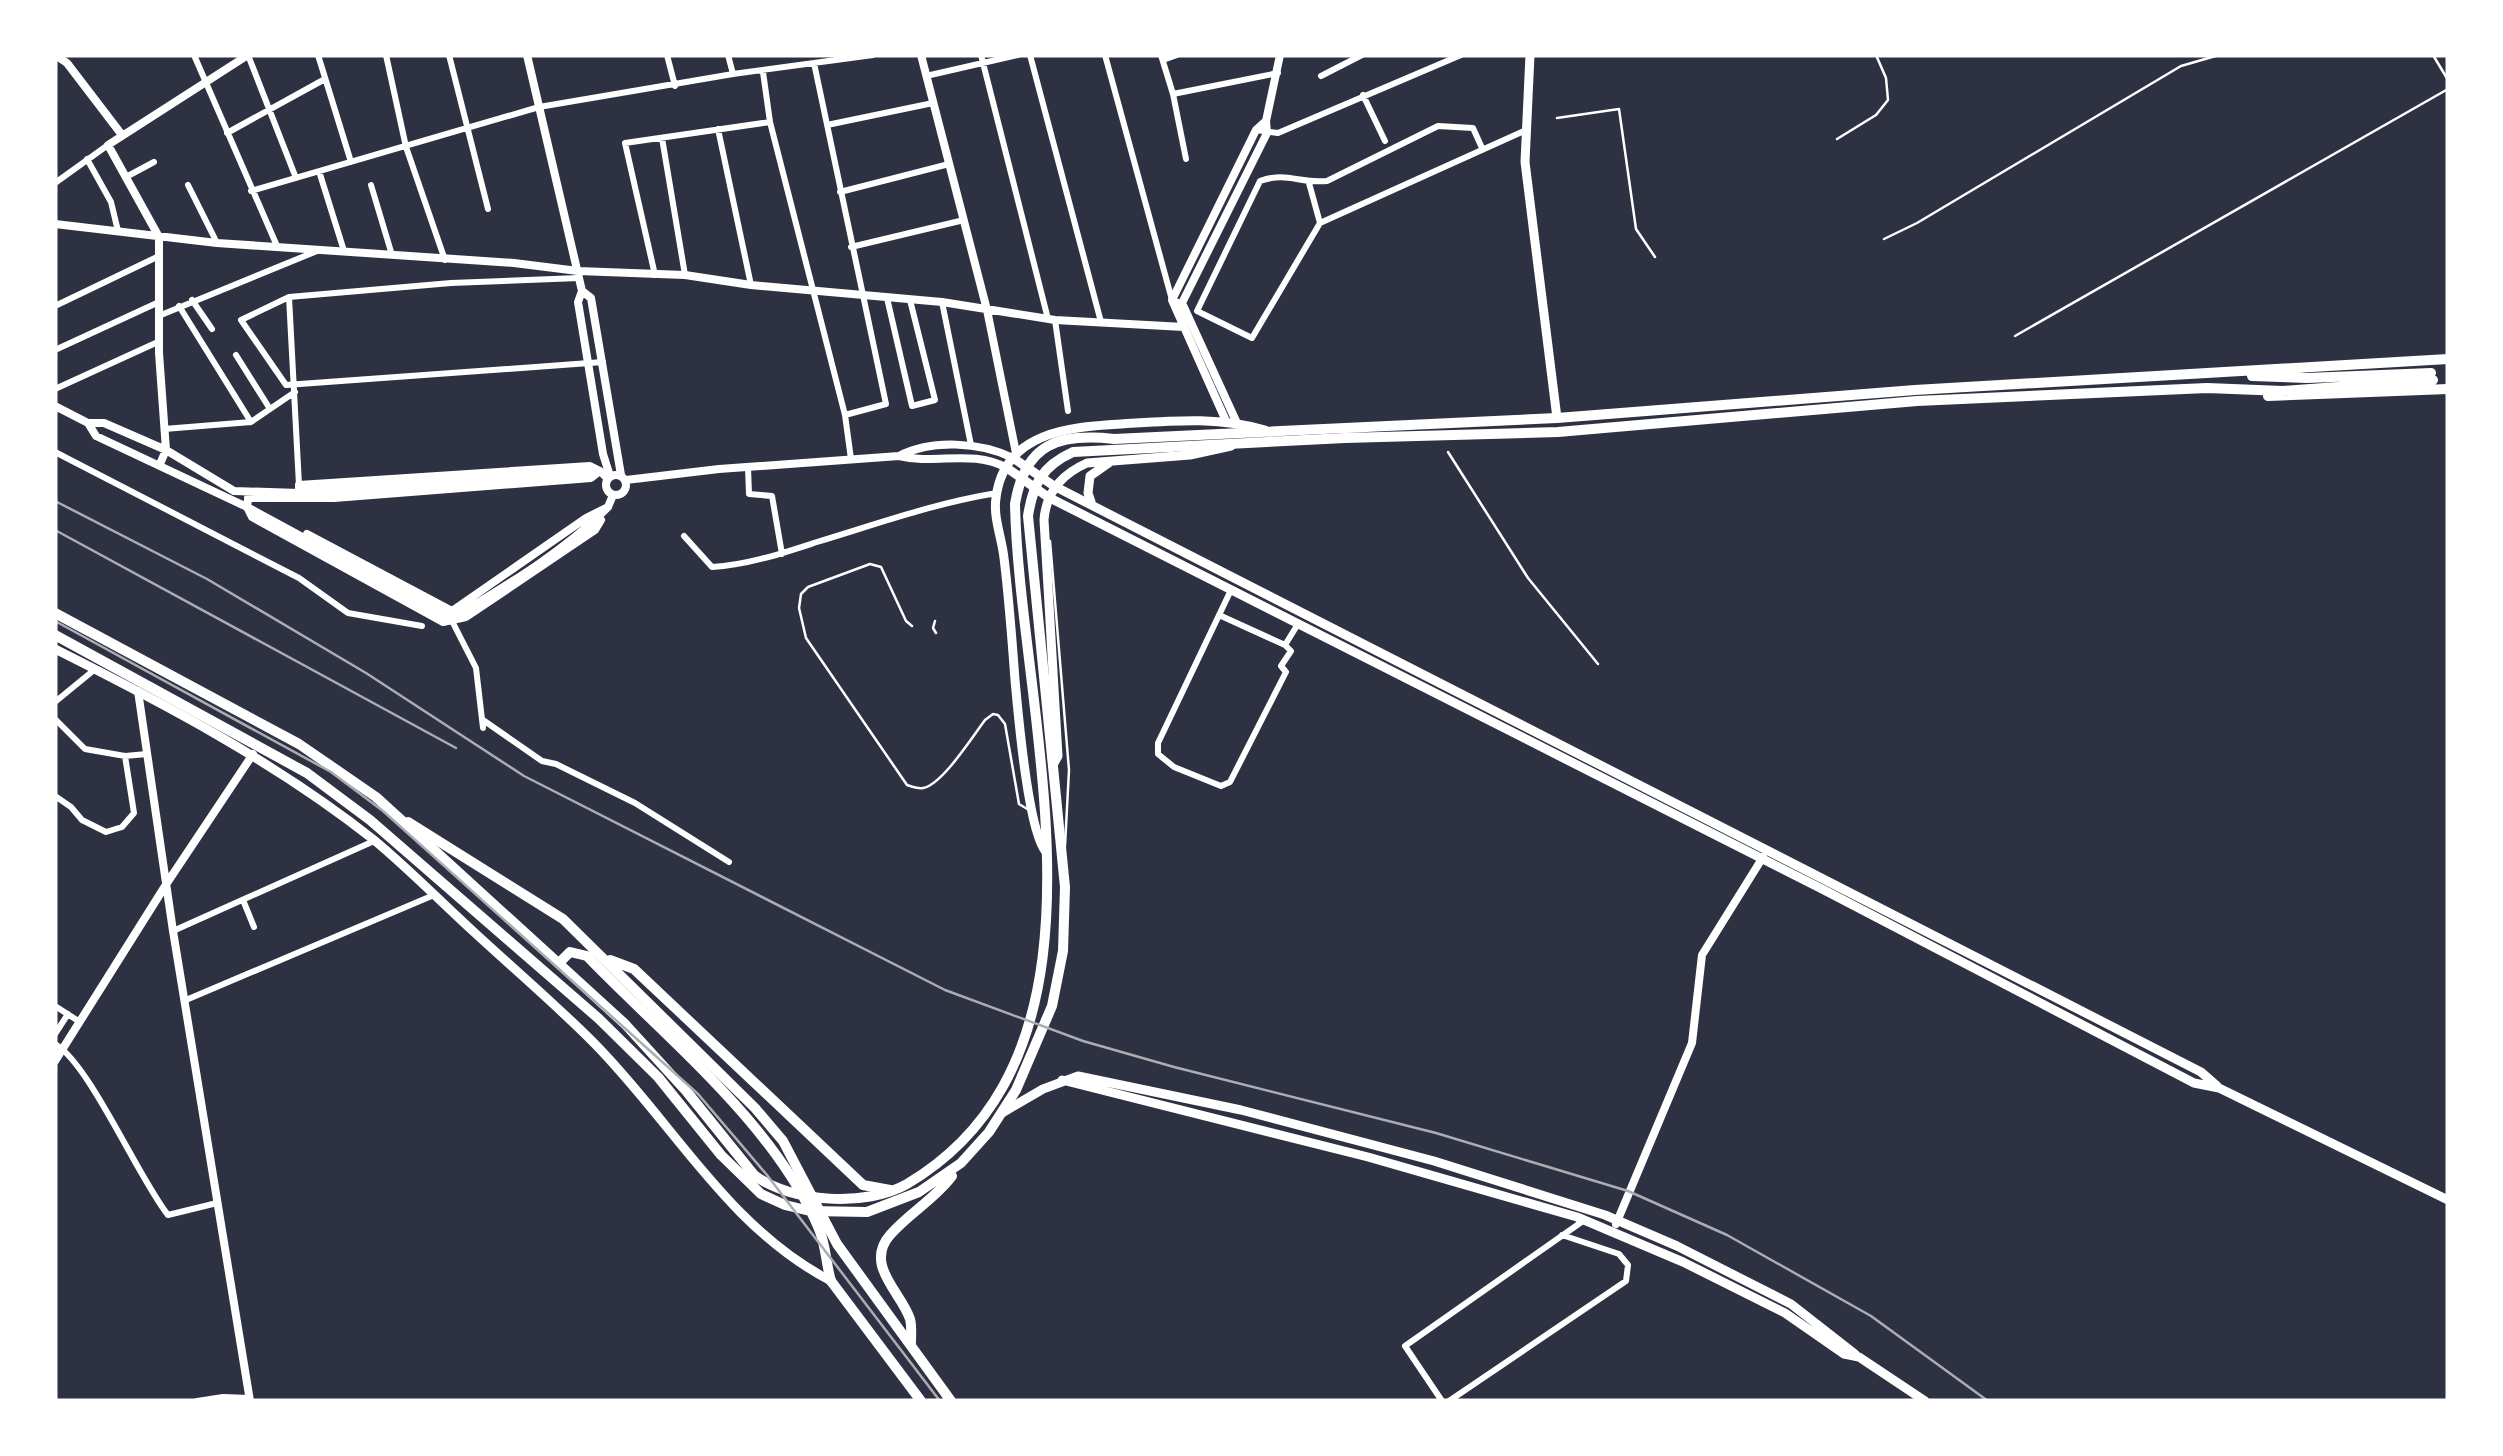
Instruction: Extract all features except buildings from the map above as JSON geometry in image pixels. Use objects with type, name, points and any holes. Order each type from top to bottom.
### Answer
[{"type":"main road","points":[[1530,55],[1525,162],[1558,418]]},
{"type":"main road","points":[[1052,767],[1058,756],[1046,636],[1044,520],[1048,496],[1074,468],[1113,450],[1264,430],[1558,418],[1916,390],[2448,359]]},
{"type":"main road","points":[[911,1343],[911,1321],[881,1267],[882,1250],[892,1233],[935,1196],[1002,1113],[1052,1006],[1063,952],[1063,868],[1029,537],[1031,498],[1045,468],[1073,452],[1558,432],[1917,401],[2208,388],[2283,390],[2432,377],[2206,374]]},
{"type":"main road","points":[[2208,388],[2280,398],[2448,389]]},
{"type":"main road","points":[[1046,852],[1038,844],[1033,812],[1004,554],[996,514],[997,493],[1007,468],[1015,455],[1048,433],[1092,426],[1178,419],[1231,421],[1264,430]]},
{"type":"main road","points":[[1092,426],[1096,461]]},
{"type":"main road","points":[[55,613],[299,744],[356,781],[560,964],[660,1060],[754,1176],[790,1192],[833,1199],[871,1197],[922,1175],[972,1132],[1004,1084],[1037,1000],[1047,928],[1046,852],[1015,524],[1018,486],[1035,457],[1063,438],[1078,435],[1113,450]]},
{"type":"main road","points":[[1092,506],[1088,493],[1090,476],[1113,450]]},
{"type":"main road","points":[[1015,455],[1054,486],[1092,506],[2201,1072],[2219,1088]]},
{"type":"main road","points":[[1007,468],[1048,496],[2194,1082],[2219,1088],[2448,1200]]},
{"type":"main road","points":[[1203,576],[1208,564]]},
{"type":"main road","points":[[55,635],[255,751],[374,841],[592,1041],[642,1095],[715,1187],[754,1226],[794,1262],[832,1281]]},
{"type":"main road","points":[[55,648],[255,751],[307,773],[398,844],[598,1018],[658,1077],[740,1176],[762,1194],[785,1205],[833,1213],[867,1212],[892,1205],[939,1180],[962,1162]]},
{"type":"main road","points":[[1691,825],[1696,814]]},
{"type":"main road","points":[[398,816],[563,919],[755,1108],[783,1141],[837,1244],[951,1401]]},
{"type":"main road","points":[[389,854],[398,844]]},
{"type":"main road","points":[[560,964],[570,952],[587,956],[754,1126],[821,1232],[832,1281],[921,1401]]},
{"type":"main road","points":[[604,958],[634,969],[863,1185],[893,1190]]},
{"type":"main road","points":[[1002,1113],[1062,1080],[1078,1076],[1241,1110],[1434,1161],[1618,1220],[1704,1259],[1791,1304],[1859,1357],[1926,1401]]},
{"type":"main road","points":[[1062,1080],[1385,1161],[1583,1220],[1687,1264],[1785,1313],[1844,1354],[1859,1357]]},
{"type":"street","points":[[55,55],[67,63],[122,135]]},
{"type":"street","points":[[67,63],[75,55]]},
{"type":"street","points":[[194,55],[277,246]]},
{"type":"street","points":[[55,183],[248,55],[296,178]]},
{"type":"street","points":[[318,55],[351,162]]},
{"type":"street","points":[[386,55],[406,147],[446,260]]},
{"type":"street","points":[[449,55],[488,209]]},
{"type":"street","points":[[450,619],[592,524],[613,495],[625,491],[603,454],[578,302],[582,290],[526,55]]},
{"type":"street","points":[[667,55],[675,86]]},
{"type":"street","points":[[728,55],[733,74]]},
{"type":"street","points":[[784,55],[786,64]]},
{"type":"street","points":[[251,191],[539,107],[763,72],[786,64],[873,55]]},
{"type":"street","points":[[899,456],[913,448],[971,446],[1015,455],[987,310],[921,55]]},
{"type":"street","points":[[926,76],[982,59],[1018,55]]},
{"type":"street","points":[[1030,55],[1101,322]]},
{"type":"street","points":[[1105,55],[1172,300],[1231,421]]},
{"type":"street","points":[[1178,55],[1162,58],[1186,160]]},
{"type":"street","points":[[1231,421],[1182,303],[1267,133],[1280,55]]},
{"type":"street","points":[[1321,76],[1362,55]]},
{"type":"street","points":[[1256,130],[1278,133],[1461,55]]},
{"type":"street","points":[[982,59],[1052,320],[1068,411]]},
{"type":"street","points":[[814,63],[886,404],[845,415]]},
{"type":"street","points":[[763,72],[770,122],[845,415],[850,459]]},
{"type":"street","points":[[1173,94],[1279,73]]},
{"type":"street","points":[[226,133],[325,79]]},
{"type":"street","points":[[1363,95],[1385,141]]},
{"type":"street","points":[[826,124],[933,103]]},
{"type":"street","points":[[1172,300],[1256,130],[1266,121]]},
{"type":"street","points":[[655,275],[625,143],[770,122]]},
{"type":"street","points":[[1482,148],[1473,128],[1438,126],[1327,180],[1309,183],[1279,174],[1260,181],[1197,310],[1252,338],[1320,223],[1524,131]]},
{"type":"street","points":[[718,128],[751,285]]},
{"type":"street","points":[[662,138],[686,276]]},
{"type":"street","points":[[108,145],[158,237],[166,450],[160,464]]},
{"type":"street","points":[[87,159],[111,202],[118,231]]},
{"type":"street","points":[[126,177],[154,162]]},
{"type":"street","points":[[840,192],[949,164]]},
{"type":"street","points":[[319,172],[344,250]]},
{"type":"street","points":[[1309,183],[1320,223]]},
{"type":"street","points":[[371,184],[392,254]]},
{"type":"street","points":[[188,185],[217,243]]},
{"type":"street","points":[[852,247],[964,220]]},
{"type":"street","points":[[55,224],[217,243],[514,263],[578,274]]},
{"type":"street","points":[[161,315],[319,250]]},
{"type":"street","points":[[55,306],[157,257]]},
{"type":"street","points":[[603,362],[295,388],[286,384],[241,320],[289,297],[578,274],[686,276],[942,302],[1052,320],[1184,327]]},
{"type":"street","points":[[582,290],[591,298],[603,362],[616,478]]},
{"type":"street","points":[[289,297],[299,489]]},
{"type":"street","points":[[886,298],[912,406],[935,400],[910,300]]},
{"type":"street","points":[[192,300],[212,328]]},
{"type":"street","points":[[1172,300],[1182,303]]},
{"type":"street","points":[[55,350],[159,302]]},
{"type":"street","points":[[942,302],[971,446]]},
{"type":"street","points":[[178,306],[250,422]]},
{"type":"street","points":[[55,389],[160,341]]},
{"type":"street","points":[[236,356],[270,409]]},
{"type":"street","points":[[164,428],[250,422],[295,388]]},
{"type":"street","points":[[55,406],[88,424],[96,436],[225,498],[368,496],[591,478],[600,471]]},
{"type":"street","points":[[88,424],[104,423],[166,450],[234,492],[452,611],[586,518],[608,507]]},
{"type":"street","points":[[55,452],[299,578],[348,613],[422,626]]},
{"type":"street","points":[[249,500],[299,489],[600,471],[616,478],[899,456],[973,457],[1007,468]]},
{"type":"street","points":[[748,467],[749,494],[772,496],[782,554]]},
{"type":"street","points":[[613,495],[606,488],[616,478]]},
{"type":"street","points":[[684,536],[712,567],[782,554],[925,508],[997,493]]},
{"type":"street","points":[[249,500],[450,619],[476,668],[483,724],[542,761],[636,802],[729,862]]},
{"type":"street","points":[[1219,615],[1291,651],[1281,666],[1286,672],[1230,782],[1221,786],[1174,766],[1158,754],[1158,743],[1219,615],[1231,590]]},
{"type":"street","points":[[1285,645],[1298,624]]},
{"type":"street","points":[[55,702],[95,669]]},
{"type":"street","points":[[138,691],[250,1400],[222,1397],[197,1401]]},
{"type":"street","points":[[55,719],[85,749],[125,756],[147,754]]},
{"type":"street","points":[[55,1061],[59,1046],[80,1022],[255,751]]},
{"type":"street","points":[[55,796],[93,828],[106,832],[122,826],[134,813],[125,756]]},
{"type":"street","points":[[173,931],[374,841]]},
{"type":"street","points":[[1612,1233],[1692,1043],[1702,955],[1768,849]]},
{"type":"street","points":[[186,1000],[434,895]]},
{"type":"street","points":[[243,900],[254,927]]},
{"type":"street","points":[[55,1006],[80,1022]]},
{"type":"street","points":[[55,1034],[68,1014]]},
{"type":"street","points":[[59,1046],[93,1091],[165,1212],[174,1216],[218,1203]]},
{"type":"street","points":[[1562,1235],[1619,1254],[1628,1266],[1626,1281],[1446,1401],[1405,1346],[1583,1220]]},
{"type":"street","points":[[1619,1254],[1623,1238]]},
{"type":"lane","points":[[1836,139],[1876,114],[1888,100],[1886,78],[1876,55]]},
{"type":"lane","points":[[1884,239],[2181,66],[2219,55]]},
{"type":"lane","points":[[2433,55],[2448,80]]},
{"type":"lane","points":[[2015,336],[2448,89]]},
{"type":"lane","points":[[1558,118],[1620,109],[1636,229],[1655,257]]},
{"type":"lane","points":[[1448,452],[1528,578],[1598,664]]},
{"type":"lane","points":[[1044,520],[1054,552],[1069,770],[1063,868]]},
{"type":"lane","points":[[912,626],[881,567],[870,564],[808,587],[801,594],[798,608],[806,638],[907,785],[922,789],[943,775],[993,714],[998,715],[1005,724],[1019,804],[1033,812]]},
{"type":"lane","points":[[935,620],[936,633]]},
{"type":"lane","points":[[1017,710],[1052,671]]},
{"type":"railway","points":[[55,501],[207,579],[366,673],[524,776],[945,990],[1083,1041],[1436,1133],[1628,1191],[1727,1235],[1871,1316],[1988,1401]]},
{"type":"railway","points":[[55,530],[456,748]]},
{"type":"railway","points":[[55,621],[331,772],[383,811],[698,1094],[767,1175],[940,1401]]}]
